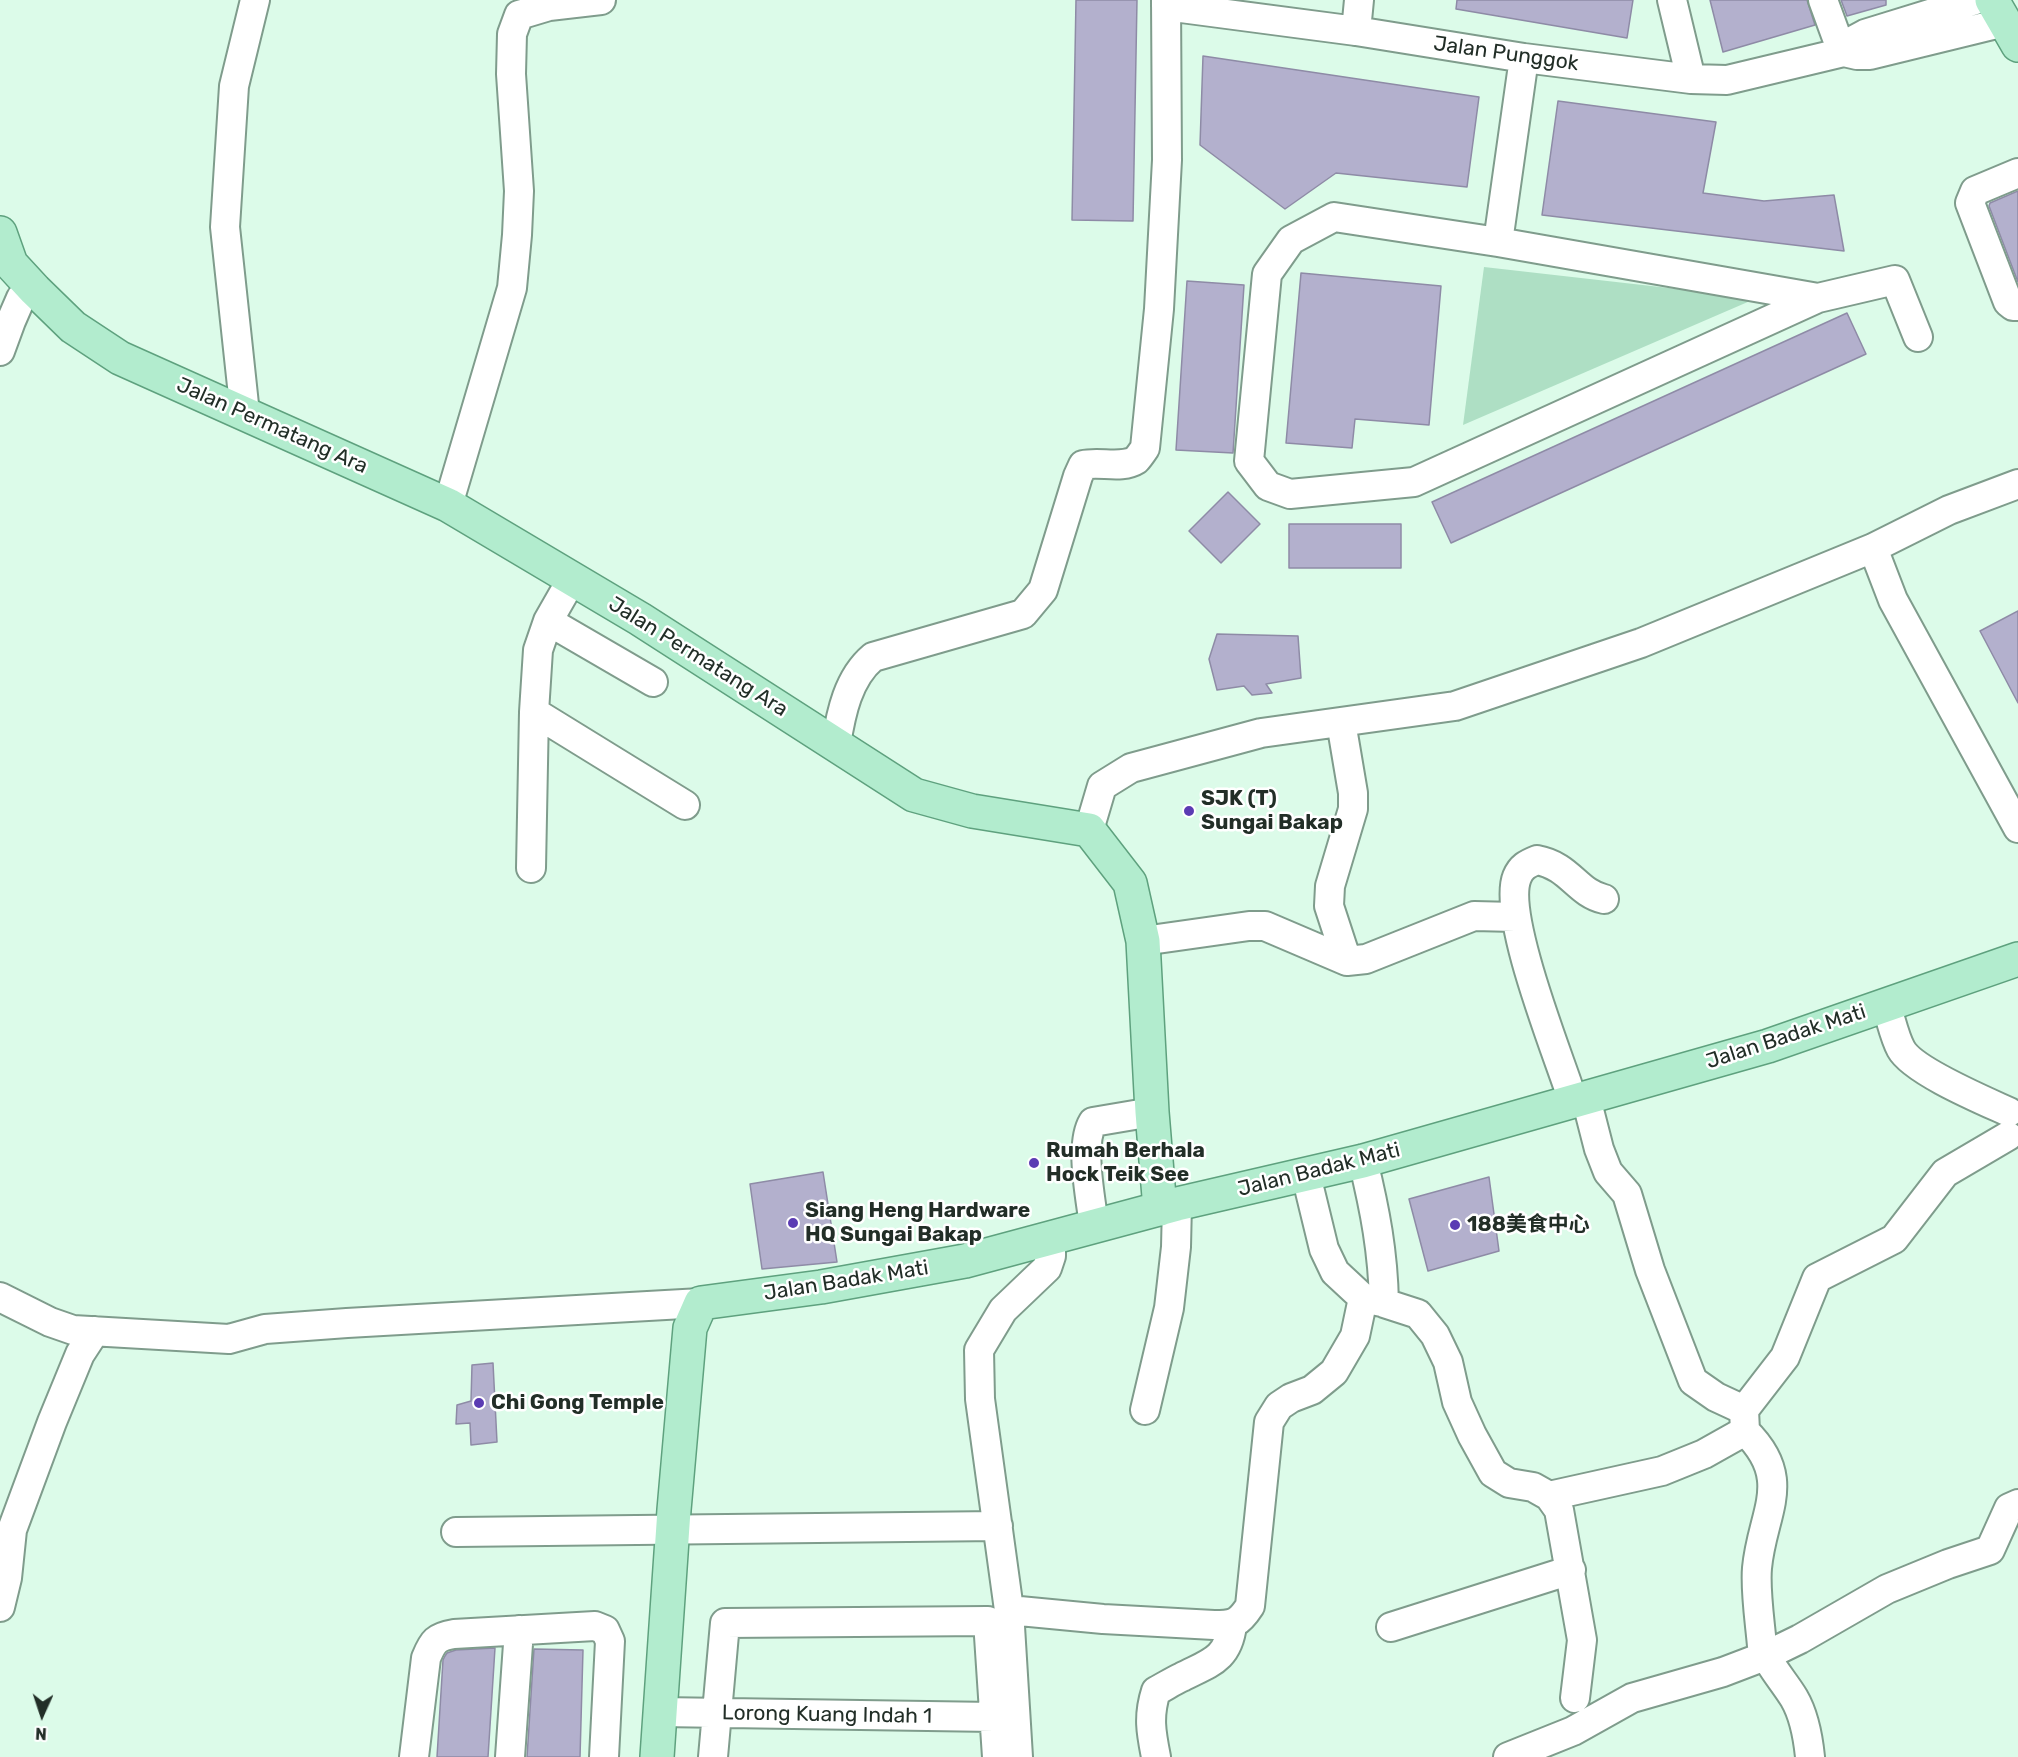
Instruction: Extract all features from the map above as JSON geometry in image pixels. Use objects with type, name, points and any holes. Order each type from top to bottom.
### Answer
[{"type":"main road","name":"Jalan Permatang Ara","points":[[0,233],[6,268],[35,290],[73,327],[120,358],[448,505],[640,619],[914,795],[972,811],[1089,830]]},
{"type":"main road","points":[[1089,830],[1130,883],[1143,941],[1152,1112],[1169,1206]]},
{"type":"main road","name":"Jalan Badak Mati","points":[[701,1303],[821,1287],[943,1265],[1169,1206],[1363,1161],[1767,1046],[2018,959]]},
{"type":"main road","points":[[657,1757],[672,1530],[690,1328],[701,1303]]},
{"type":"street","points":[[245,414],[225,227],[234,86],[255,0]]},
{"type":"street","points":[[448,505],[512,288],[519,191],[511,74],[512,34],[519,15],[549,6],[601,0]]},
{"type":"street","points":[[1356,31],[1359,0]]},
{"type":"street","points":[[1671,0],[1691,80]]},
{"type":"street","points":[[1824,0],[1843,52]]},
{"type":"street","name":"Jalan Punggok","points":[[1843,52],[1852,41],[1865,33],[1939,5],[1975,0]]},
{"type":"street","points":[[836,744],[852,684],[862,666],[873,657],[1023,614],[1043,590],[1083,465],[1092,462],[1124,463],[1137,459],[1145,448],[1159,309],[1167,160],[1166,3]]},
{"type":"street","name":"Jalan Punggok","points":[[1166,3],[1524,58],[1691,80],[1727,80],[1843,52],[1870,55],[2005,22]]},
{"type":"street","points":[[1498,242],[1524,58]]},
{"type":"street","points":[[2018,173],[1975,191],[1970,203],[2008,302],[2013,306],[2018,306]]},
{"type":"street","points":[[1818,298],[1498,242],[1334,217],[1291,240],[1267,274],[1249,461],[1268,486],[1290,494],[1414,482],[1818,298],[1895,280],[1917,337]]},
{"type":"street","points":[[1730,282],[1739,311],[1739,323],[1734,336]]},
{"type":"street","points":[[0,351],[21,298],[35,290]]},
{"type":"street","points":[[1089,830],[1102,786],[1131,768],[1261,733],[1455,706],[1641,643],[1873,548],[1949,510],[2018,484]]},
{"type":"street","points":[[1873,548],[1893,600],[2018,828]]},
{"type":"street","points":[[531,868],[534,712],[538,650],[548,621],[572,579]]},
{"type":"street","points":[[548,621],[653,682]]},
{"type":"street","points":[[534,712],[686,806]]},
{"type":"street","points":[[1341,722],[1353,793],[1353,809],[1330,886],[1329,906],[1347,960]]},
{"type":"street","points":[[1604,899],[1592,895],[1554,864],[1537,860],[1522,867],[1516,879],[1515,917],[1534,987],[1569,1089],[1589,1110],[1599,1149],[1608,1172],[1627,1194],[1650,1270],[1693,1381],[1745,1421],[1767,1462],[1773,1482],[1757,1568],[1762,1646],[1765,1656],[1794,1698],[1805,1726],[1810,1757]]},
{"type":"street","points":[[1143,941],[1249,926],[1265,926],[1347,960],[1366,959],[1474,916],[1515,917]]},
{"type":"street","points":[[1548,1496],[1662,1471],[1704,1454],[1745,1421],[1785,1357],[1817,1278],[1894,1239],[1945,1173],[2013,1123],[1912,1062],[1901,1050],[1886,1005]]},
{"type":"street","points":[[1094,1226],[1086,1151],[1087,1132],[1092,1122],[1152,1112]]},
{"type":"street","points":[[1009,1610],[1103,1619],[1232,1625],[1244,1616],[1250,1606],[1269,1422],[1279,1406],[1291,1398],[1312,1390],[1334,1372],[1373,1300],[1381,1247],[1374,1204],[1363,1161]]},
{"type":"street","points":[[1306,1175],[1324,1250],[1335,1272],[1373,1300],[1418,1314],[1435,1335],[1448,1362],[1457,1402],[1493,1473],[1509,1483],[1533,1487],[1548,1496],[1560,1510],[1581,1640],[1575,1698]]},
{"type":"street","points":[[1145,1410],[1169,1308],[1176,1247],[1169,1206]]},
{"type":"street","points":[[1018,1757],[1009,1610],[980,1399],[980,1350],[1003,1310],[1047,1268],[1051,1256],[1051,1238]]},
{"type":"street","points":[[0,1297],[50,1322],[73,1330],[228,1339],[265,1329],[289,1327],[701,1303]]},
{"type":"street","points":[[0,1607],[7,1578],[12,1530],[51,1422],[80,1354],[95,1331]]},
{"type":"street","points":[[1508,1757],[1573,1731],[1632,1698],[1723,1672],[1765,1656],[1800,1639],[1887,1589],[1990,1550],[2009,1508],[2018,1504]]},
{"type":"street","points":[[456,1532],[998,1526]]},
{"type":"street","points":[[1391,1627],[1571,1569]]},
{"type":"street","points":[[713,1757],[725,1623],[988,1621],[997,1757]]},
{"type":"street","points":[[1156,1757],[1150,1723],[1156,1691],[1206,1666],[1222,1655],[1231,1637],[1232,1625]]},
{"type":"street","points":[[414,1757],[426,1658],[431,1646],[440,1636],[595,1626],[605,1630],[610,1641],[604,1757]]},
{"type":"street","points":[[510,1757],[519,1630]]},
{"type":"street","name":"Lorong Kuang Indah 1","points":[[660,1712],[994,1717]]},
{"type":"green space","points":[[1484,267],[1757,298],[1463,425]]},
{"type":"building","points":[[1076,0],[1137,0],[1133,221],[1072,220]]},
{"type":"building","points":[[1457,0],[1633,0],[1627,38],[1456,9]]},
{"type":"building","points":[[1710,0],[1807,0],[1815,25],[1723,52]]},
{"type":"building","points":[[1841,0],[1886,0],[1886,5],[1847,16]]},
{"type":"building","points":[[1203,56],[1479,97],[1467,187],[1336,173],[1285,209],[1200,145]]},
{"type":"building","points":[[1558,101],[1716,122],[1703,193],[1764,201],[1834,195],[1844,251],[1542,215]]},
{"type":"building","points":[[2018,191],[2018,282],[1989,206],[1990,203]]},
{"type":"building","points":[[1301,273],[1441,286],[1429,425],[1355,419],[1352,448],[1286,443]]},
{"type":"building","points":[[1187,281],[1244,285],[1233,453],[1176,450]]},
{"type":"building","points":[[1847,313],[1866,354],[1451,543],[1432,502]]},
{"type":"building","points":[[1228,492],[1260,524],[1221,563],[1189,531]]},
{"type":"building","points":[[1289,524],[1401,524],[1401,568],[1289,568]]},
{"type":"building","points":[[2018,611],[2018,703],[1980,631]]},
{"type":"building","points":[[1217,634],[1298,636],[1301,678],[1266,684],[1272,693],[1252,695],[1244,686],[1217,690],[1209,659]]},
{"type":"building","name":"Siang Heng Hardware HQ Sungai Bakap","points":[[823,1172],[837,1262],[762,1269],[750,1184]]},
{"type":"building","name":"188美食中心","points":[[1489,1177],[1499,1251],[1428,1271],[1409,1199]]},
{"type":"building","name":"Chi Gong Temple","points":[[493,1363],[497,1442],[471,1445],[470,1423],[456,1424],[457,1405],[471,1401],[472,1365]]},
{"type":"building","points":[[495,1648],[488,1757],[437,1757],[445,1656],[456,1650]]},
{"type":"building","points":[[534,1649],[583,1650],[580,1757],[527,1757]]},
{"type":"place","name":"SJK (T) Sungai Bakap","points":[[1189,811]]},
{"type":"place","name":"Rumah Berhala Hock Teik See","points":[[1034,1163]]},
{"type":"place","name":"Siang Heng Hardware HQ Sungai Bakap","points":[[793,1223]]},
{"type":"place","name":"188美食中心","points":[[1455,1225]]},
{"type":"place","name":"Chi Gong Temple","points":[[479,1403]]}]
